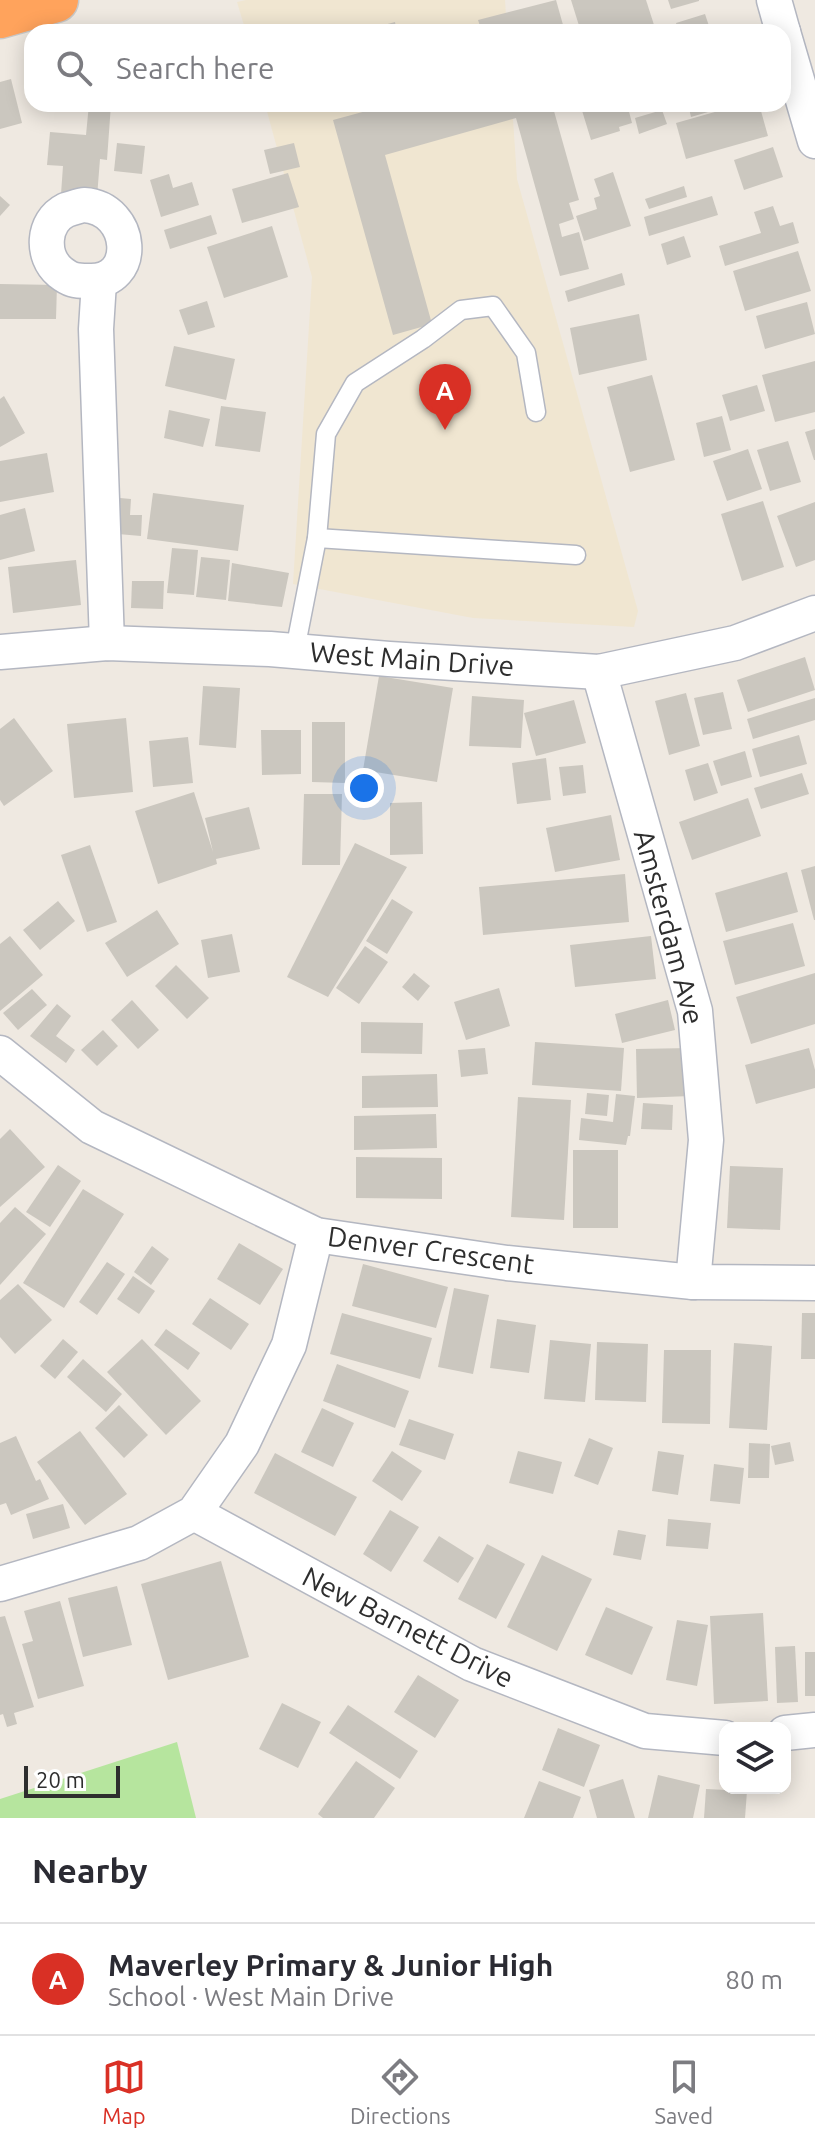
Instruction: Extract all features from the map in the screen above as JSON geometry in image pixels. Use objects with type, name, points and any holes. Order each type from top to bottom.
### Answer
[{"type":"highway","points":[[0,16],[56,0]]},
{"type":"street","points":[[774,0],[781,24]]},
{"type":"street","points":[[791,59],[815,141]]},
{"type":"street","points":[[99,282],[96,329],[107,643]]},
{"type":"street","name":"West Main Drive","points":[[0,652],[107,643],[295,650],[599,672],[735,643],[815,613]]},
{"type":"street","name":"Amsterdam Ave","points":[[599,672],[695,1011],[706,1140],[693,1282]]},
{"type":"street","name":"Denver Crescent","points":[[0,1053],[92,1127],[316,1235],[507,1263],[693,1282],[815,1283]]},
{"type":"street","points":[[0,1584],[139,1543],[194,1513],[242,1444],[289,1345],[316,1235]]},
{"type":"street","name":"New Barnett Drive","points":[[194,1513],[472,1664],[645,1731],[719,1737]]},
{"type":"street","points":[[791,1732],[815,1730]]},
{"type":"lane","points":[[295,650],[317,538],[326,434],[355,383],[461,310],[493,306],[526,353],[536,412]]},
{"type":"lane","points":[[317,538],[576,555]]},
{"type":"shaded area","points":[[505,0],[506,24],[244,24],[237,2]]},
{"type":"shaded area","points":[[267,112],[513,112],[517,179],[638,611],[634,627],[473,618],[293,584],[312,277]]},
{"type":"green space","points":[[177,1742],[196,1818],[0,1818],[0,1799]]},
{"type":"building","points":[[556,0],[563,24],[479,24],[478,20]]},
{"type":"building","points":[[571,0],[646,0],[654,24],[578,24]]},
{"type":"building","points":[[668,0],[699,0],[699,1],[671,9]]},
{"type":"building","points":[[705,14],[708,24],[676,24]]},
{"type":"building","points":[[11,79],[22,123],[0,129],[0,82]]},
{"type":"building","points":[[88,112],[110,112],[107,160],[100,159],[97,197],[61,194],[63,166],[47,165],[50,132],[86,135]]},
{"type":"building","points":[[362,112],[554,112],[579,200],[569,203],[574,219],[559,224],[562,237],[579,232],[589,269],[560,276],[516,118],[385,155],[432,324],[393,335],[333,120]]},
{"type":"building","points":[[582,112],[629,112],[632,123],[619,127],[620,131],[591,140]]},
{"type":"building","points":[[663,112],[667,124],[639,134],[635,118]]},
{"type":"building","points":[[690,112],[708,112],[691,117]]},
{"type":"building","points":[[715,112],[761,112],[768,136],[686,159],[676,123]]},
{"type":"building","points":[[117,143],[145,146],[142,174],[114,171]]},
{"type":"building","points":[[294,143],[300,167],[270,174],[264,150]]},
{"type":"building","points":[[773,147],[783,177],[744,190],[734,160]]},
{"type":"building","points":[[613,172],[631,226],[584,241],[576,216],[597,209],[594,198],[600,196],[594,179]]},
{"type":"building","points":[[288,173],[299,207],[242,223],[232,189]]},
{"type":"building","points":[[169,174],[173,188],[192,182],[199,205],[161,217],[150,180]]},
{"type":"building","points":[[684,186],[687,197],[649,209],[645,199]]},
{"type":"building","points":[[0,196],[10,205],[0,216]]},
{"type":"building","points":[[712,196],[718,215],[649,236],[644,217]]},
{"type":"building","points":[[773,206],[780,226],[793,222],[799,243],[725,266],[719,246],[761,233],[754,212]]},
{"type":"building","points":[[211,215],[217,234],[170,249],[164,230]]},
{"type":"building","points":[[272,226],[288,277],[224,298],[207,247]]},
{"type":"building","points":[[684,236],[691,257],[667,265],[661,244]]},
{"type":"building","points":[[798,251],[811,291],[745,311],[733,271]]},
{"type":"building","points":[[622,273],[625,285],[568,302],[565,291]]},
{"type":"building","points":[[0,284],[57,285],[56,319],[0,319]]},
{"type":"building","points":[[207,301],[215,327],[188,335],[179,310]]},
{"type":"building","points":[[807,302],[815,334],[765,349],[756,316]]},
{"type":"building","points":[[639,314],[647,360],[579,375],[570,328]]},
{"type":"building","points":[[174,346],[235,359],[226,400],[165,386]]},
{"type":"building","points":[[815,361],[815,412],[775,422],[762,375]]},
{"type":"building","points":[[652,375],[675,460],[630,472],[607,387]]},
{"type":"building","points":[[757,385],[765,411],[730,421],[722,395]]},
{"type":"building","points":[[4,396],[25,433],[0,447],[0,399]]},
{"type":"building","points":[[221,406],[266,412],[260,452],[215,446]]},
{"type":"building","points":[[169,410],[210,419],[203,447],[164,438]]},
{"type":"building","points":[[722,416],[731,450],[704,457],[696,423]]},
{"type":"building","points":[[815,429],[815,460],[814,460],[805,432]]},
{"type":"building","points":[[788,441],[801,482],[770,491],[757,450]]},
{"type":"building","points":[[748,449],[762,489],[727,501],[713,461]]},
{"type":"building","points":[[47,453],[54,492],[0,502],[0,461]]},
{"type":"building","points":[[153,493],[244,505],[238,551],[147,539]]},
{"type":"building","points":[[120,498],[131,499],[130,515],[142,515],[141,536],[118,534]]},
{"type":"building","points":[[763,501],[784,567],[742,581],[721,514]]},
{"type":"building","points":[[815,502],[815,560],[796,567],[777,516]]},
{"type":"building","points":[[25,508],[35,551],[0,560],[0,515]]},
{"type":"building","points":[[172,548],[198,550],[194,595],[167,593]]},
{"type":"building","points":[[201,557],[230,560],[226,600],[196,597]]},
{"type":"building","points":[[76,560],[81,605],[13,613],[8,567]]},
{"type":"building","points":[[232,563],[289,573],[282,607],[228,601]]},
{"type":"building","points":[[132,581],[164,581],[163,609],[131,608]]},
{"type":"building","points":[[805,657],[815,690],[748,712],[737,680]]},
{"type":"building","points":[[379,676],[453,688],[437,782],[363,770]]},
{"type":"building","points":[[203,686],[240,688],[236,748],[199,745]]},
{"type":"building","points":[[723,692],[732,729],[703,735],[694,698]]},
{"type":"building","points":[[686,693],[700,746],[669,755],[655,701]]},
{"type":"building","points":[[472,696],[524,700],[521,748],[469,746]]},
{"type":"building","points":[[815,698],[815,720],[753,739],[747,719]]},
{"type":"building","points":[[574,700],[586,743],[536,756],[524,713]]},
{"type":"building","points":[[14,718],[53,771],[4,806],[0,800],[0,729]]},
{"type":"building","points":[[126,718],[133,792],[74,798],[67,724]]},
{"type":"building","points":[[312,722],[345,722],[345,783],[312,782]]},
{"type":"building","points":[[261,730],[301,730],[301,774],[262,775]]},
{"type":"building","points":[[799,735],[807,764],[760,777],[752,749]]},
{"type":"building","points":[[188,737],[193,783],[153,787],[149,741]]},
{"type":"building","points":[[745,751],[752,777],[721,786],[713,761]]},
{"type":"building","points":[[546,758],[551,800],[517,804],[512,763]]},
{"type":"building","points":[[708,763],[718,793],[694,801],[685,770]]},
{"type":"building","points":[[583,765],[586,793],[563,796],[559,767]]},
{"type":"building","points":[[802,773],[809,794],[761,809],[754,788]]},
{"type":"building","points":[[194,792],[213,852],[205,818],[249,807],[260,849],[216,859],[217,864],[158,884],[135,811]]},
{"type":"building","points":[[304,794],[342,794],[340,865],[302,865]]},
{"type":"building","points":[[748,798],[761,836],[692,860],[679,822]]},
{"type":"building","points":[[422,802],[423,854],[390,855],[390,803]]},
{"type":"building","points":[[611,815],[620,860],[555,872],[546,828]]},
{"type":"building","points":[[355,843],[407,867],[328,997],[287,977]]},
{"type":"building","points":[[90,845],[117,922],[87,932],[61,855]]},
{"type":"building","points":[[815,866],[815,920],[814,920],[801,870]]},
{"type":"building","points":[[787,872],[798,912],[726,932],[715,893]]},
{"type":"building","points":[[625,874],[629,922],[483,935],[479,887]]},
{"type":"building","points":[[392,899],[413,912],[387,954],[366,941]]},
{"type":"building","points":[[58,901],[75,921],[40,950],[23,930]]},
{"type":"building","points":[[157,910],[179,944],[127,977],[105,943]]},
{"type":"building","points":[[793,923],[805,966],[735,985],[723,941]]},
{"type":"building","points":[[232,934],[240,972],[208,978],[201,940]]},
{"type":"building","points":[[10,936],[43,975],[0,1011],[0,944]]},
{"type":"building","points":[[651,936],[656,979],[575,987],[570,945]]},
{"type":"building","points":[[365,946],[388,962],[359,1004],[336,988]]},
{"type":"building","points":[[176,965],[209,998],[187,1019],[155,986]]},
{"type":"building","points":[[414,973],[430,986],[418,1001],[402,987]]},
{"type":"building","points":[[815,973],[815,1024],[751,1044],[736,997]]},
{"type":"building","points":[[499,988],[510,1026],[466,1040],[454,1002]]},
{"type":"building","points":[[32,989],[47,1005],[18,1030],[3,1013]]},
{"type":"building","points":[[132,1000],[159,1030],[138,1049],[111,1020]]},
{"type":"building","points":[[668,1000],[675,1030],[622,1043],[615,1014]]},
{"type":"building","points":[[57,1004],[71,1016],[56,1036],[75,1050],[66,1063],[30,1036]]},
{"type":"building","points":[[361,1022],[423,1023],[422,1054],[361,1053]]},
{"type":"building","points":[[103,1030],[118,1046],[97,1066],[81,1050]]},
{"type":"building","points":[[535,1042],[624,1048],[621,1091],[532,1085]]},
{"type":"building","points":[[485,1048],[488,1074],[461,1077],[458,1050]]},
{"type":"building","points":[[690,1048],[691,1096],[637,1098],[636,1049]]},
{"type":"building","points":[[809,1048],[815,1070],[815,1088],[756,1104],[745,1065]]},
{"type":"building","points":[[437,1074],[438,1107],[362,1108],[362,1076]]},
{"type":"building","points":[[587,1093],[609,1095],[607,1116],[585,1114]]},
{"type":"building","points":[[616,1094],[635,1096],[626,1145],[579,1140],[581,1118],[613,1122]]},
{"type":"building","points":[[518,1097],[571,1100],[564,1220],[511,1217]]},
{"type":"building","points":[[643,1103],[673,1105],[672,1130],[641,1129]]},
{"type":"building","points":[[436,1114],[437,1148],[354,1150],[354,1116]]},
{"type":"building","points":[[10,1129],[45,1167],[0,1207],[0,1139]]},
{"type":"building","points":[[573,1150],[618,1150],[618,1228],[573,1228]]},
{"type":"building","points":[[356,1157],[442,1158],[442,1199],[356,1198]]},
{"type":"building","points":[[58,1165],[81,1181],[50,1227],[26,1212]]},
{"type":"building","points":[[730,1166],[783,1168],[780,1230],[727,1228]]},
{"type":"building","points":[[83,1189],[124,1214],[64,1308],[23,1283]]},
{"type":"building","points":[[15,1207],[46,1234],[0,1285],[0,1223]]},
{"type":"building","points":[[239,1243],[283,1269],[260,1305],[217,1279]]},
{"type":"building","points":[[152,1246],[169,1259],[151,1285],[134,1272]]},
{"type":"building","points":[[107,1262],[125,1274],[97,1315],[79,1302]]},
{"type":"building","points":[[363,1264],[448,1287],[436,1328],[352,1306]]},
{"type":"building","points":[[133,1276],[155,1291],[139,1314],[117,1299]]},
{"type":"building","points":[[18,1284],[52,1320],[15,1354],[0,1337],[0,1300]]},
{"type":"building","points":[[454,1288],[489,1295],[473,1374],[438,1367]]},
{"type":"building","points":[[210,1298],[249,1324],[231,1350],[192,1324]]},
{"type":"building","points":[[342,1313],[432,1338],[420,1379],[330,1354]]},
{"type":"building","points":[[802,1313],[815,1313],[815,1359],[801,1359]]},
{"type":"building","points":[[497,1319],[536,1325],[529,1373],[490,1368]]},
{"type":"building","points":[[166,1329],[200,1353],[188,1370],[154,1345]]},
{"type":"building","points":[[63,1339],[78,1352],[55,1379],[40,1366]]},
{"type":"building","points":[[142,1339],[201,1401],[166,1435],[107,1372]]},
{"type":"building","points":[[550,1340],[591,1344],[585,1402],[544,1399]]},
{"type":"building","points":[[597,1342],[648,1344],[646,1402],[595,1400]]},
{"type":"building","points":[[734,1343],[772,1346],[767,1430],[729,1428]]},
{"type":"building","points":[[664,1350],[711,1350],[710,1424],[662,1423]]},
{"type":"building","points":[[83,1359],[122,1394],[106,1412],[67,1377]]},
{"type":"building","points":[[337,1364],[409,1391],[395,1428],[323,1401]]},
{"type":"building","points":[[119,1405],[148,1435],[124,1458],[95,1428]]},
{"type":"building","points":[[322,1408],[354,1423],[333,1467],[301,1452]]},
{"type":"building","points":[[409,1419],[454,1434],[445,1460],[399,1445]]},
{"type":"building","points":[[80,1431],[127,1494],[85,1525],[37,1462]]},
{"type":"building","points":[[16,1436],[36,1481],[40,1479],[49,1499],[11,1515],[6,1503],[0,1505],[0,1443]]},
{"type":"building","points":[[589,1438],[613,1448],[598,1485],[574,1476]]},
{"type":"building","points":[[790,1442],[794,1461],[775,1465],[771,1446]]},
{"type":"building","points":[[749,1443],[770,1444],[769,1478],[748,1478]]},
{"type":"building","points":[[392,1451],[422,1471],[402,1501],[372,1481]]},
{"type":"building","points":[[518,1451],[562,1462],[553,1494],[509,1483]]},
{"type":"building","points":[[658,1451],[684,1455],[678,1495],[652,1491]]},
{"type":"building","points":[[275,1453],[357,1497],[335,1536],[254,1493]]},
{"type":"building","points":[[714,1464],[744,1468],[740,1504],[710,1501]]},
{"type":"building","points":[[63,1504],[70,1528],[33,1539],[26,1514]]},
{"type":"building","points":[[390,1510],[419,1527],[391,1572],[363,1554]]},
{"type":"building","points":[[668,1519],[711,1523],[708,1549],[666,1546]]},
{"type":"building","points":[[618,1530],[646,1535],[641,1560],[613,1555]]},
{"type":"building","points":[[439,1536],[474,1558],[458,1583],[423,1561]]},
{"type":"building","points":[[487,1544],[525,1564],[496,1619],[458,1599]]},
{"type":"building","points":[[542,1555],[592,1579],[557,1651],[507,1627]]},
{"type":"building","points":[[221,1561],[249,1657],[168,1680],[141,1584]]},
{"type":"building","points":[[117,1586],[132,1645],[83,1657],[68,1598]]},
{"type":"building","points":[[60,1601],[84,1686],[38,1699],[22,1644],[33,1641],[24,1611]]},
{"type":"building","points":[[606,1607],[653,1627],[632,1675],[585,1655]]},
{"type":"building","points":[[763,1613],[768,1701],[714,1704],[710,1616]]},
{"type":"building","points":[[5,1616],[34,1707],[14,1713],[17,1724],[7,1727],[3,1714],[0,1715],[0,1617]]},
{"type":"building","points":[[677,1620],[708,1625],[697,1686],[666,1680]]},
{"type":"building","points":[[795,1646],[798,1702],[777,1703],[775,1647]]},
{"type":"building","points":[[805,1652],[815,1652],[815,1696],[805,1696]]},
{"type":"building","points":[[418,1675],[459,1700],[435,1738],[394,1712]]},
{"type":"building","points":[[282,1703],[321,1722],[298,1768],[259,1749]]},
{"type":"building","points":[[348,1705],[418,1751],[400,1779],[329,1733]]},
{"type":"building","points":[[558,1728],[600,1745],[584,1787],[542,1770]]},
{"type":"building","points":[[356,1761],[395,1788],[374,1818],[323,1818],[318,1814]]},
{"type":"building","points":[[658,1775],[700,1785],[693,1818],[648,1818]]},
{"type":"building","points":[[623,1779],[635,1818],[597,1818],[589,1790]]},
{"type":"building","points":[[539,1781],[581,1797],[573,1818],[524,1818]]},
{"type":"building","points":[[706,1789],[719,1790],[719,1794],[747,1794],[745,1818],[704,1818]]},
{"type":"place","name":"Maverley Primary & Junior High","points":[[445,430]]}]
